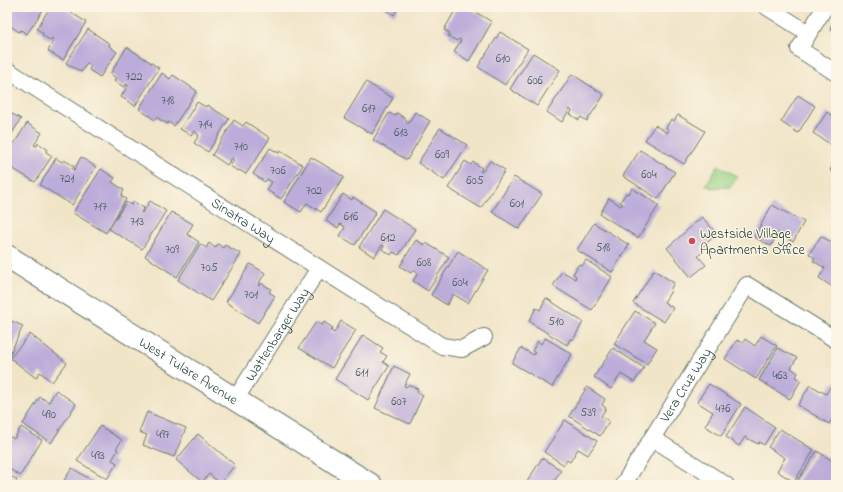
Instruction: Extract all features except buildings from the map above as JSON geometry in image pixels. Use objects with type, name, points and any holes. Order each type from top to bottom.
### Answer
[{"type":"street","points":[[767,7],[808,33]]},
{"type":"street","points":[[825,7],[799,48],[836,73]]},
{"type":"street","name":"Sinatra Way","points":[[7,70],[442,346],[462,349],[484,337]]},
{"type":"street","name":"West Tulare Avenue","points":[[7,256],[371,485]]},
{"type":"street","name":"Wattenbarger Way","points":[[235,400],[319,268]]},
{"type":"street","name":"Vera Cruz Way","points":[[623,485],[747,285],[836,340]]},
{"type":"street","points":[[652,438],[726,485]]},
{"type":"green space","points":[[718,165],[738,177],[730,187],[712,188],[706,185]]},
{"type":"place","name":"Westside Village Apartments Office","points":[[692,241]]}]
